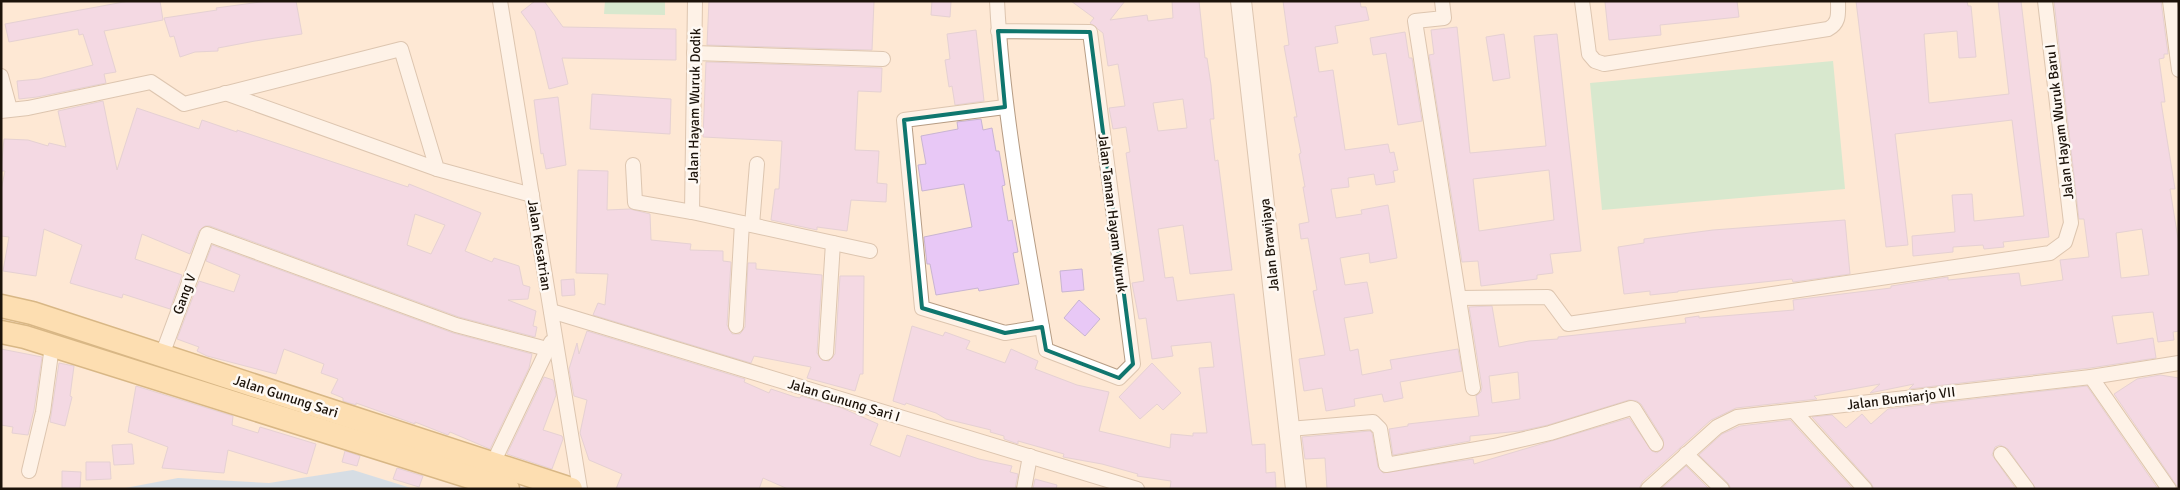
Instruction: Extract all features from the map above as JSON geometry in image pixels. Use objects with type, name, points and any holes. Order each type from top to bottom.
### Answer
[{"type":"main road","name":"Jalan Gunung Sari","points":[[1,306],[32,313],[162,355],[508,489]]},
{"type":"main road","name":"Jalan Gunung Sari","points":[[1,332],[493,463],[571,489]]},
{"type":"street","name":"Jalan Kesatrian","points":[[500,1],[580,489]]},
{"type":"street","name":"Jalan Hayam Wuruk Dodik","points":[[692,212],[695,1]]},
{"type":"street","name":"Jalan Taman Hayam Wuruk","points":[[997,1],[998,31],[1005,107],[1046,350],[1119,378],[1133,364],[1090,32],[998,31]]},
{"type":"street","name":"Jalan Brawijaya","points":[[1241,1],[1296,489]]},
{"type":"street","points":[[1442,1],[1444,18],[1415,21],[1473,388]]},
{"type":"street","points":[[1582,1],[1589,54],[1596,61],[1604,64],[1828,29],[1835,24],[1839,16],[1838,1]]},
{"type":"street","name":"Jalan Hayam Wuruk Baru I","points":[[1458,298],[1548,297],[1568,324],[2050,253],[2065,242],[2071,223],[2045,1]]},
{"type":"street","points":[[2170,1],[2179,70]]},
{"type":"street","points":[[1,76],[6,110],[28,108],[151,82],[184,104],[400,49],[437,170]]},
{"type":"street","points":[[694,53],[883,59]]},
{"type":"street","points":[[225,93],[437,170],[532,195]]},
{"type":"street","points":[[1005,107],[904,120],[922,308],[1005,333],[1042,326]]},
{"type":"street","points":[[736,326],[747,224],[757,164]]},
{"type":"street","points":[[632,165],[635,202],[692,212],[870,251]]},
{"type":"street","name":"Gang V","points":[[162,355],[207,234],[456,325],[547,349]]},
{"type":"street","points":[[826,353],[833,243]]},
{"type":"street","name":"Jalan Gunung Sari I","points":[[551,311],[1137,489]]},
{"type":"street","points":[[493,463],[555,335]]},
{"type":"street","points":[[29,471],[43,412],[52,346]]},
{"type":"street","points":[[2174,364],[2179,376]]},
{"type":"street","name":"Jalan Bumiarjo VII","points":[[1648,489],[1686,454],[1726,422],[1750,415],[2091,377],[2174,364]]},
{"type":"street","points":[[2091,377],[2168,489]]},
{"type":"street","points":[[1290,429],[1373,422],[1380,429],[1386,465],[1494,446],[1540,435],[1631,408],[1637,413],[1656,444]]},
{"type":"street","points":[[1794,411],[1865,489]]},
{"type":"street","points":[[1686,454],[1722,489]]},
{"type":"street","points":[[2001,454],[2027,489]]},
{"type":"street","points":[[1024,489],[1030,456]]},
{"type":"highlighted area","points":[[998,31],[1090,32],[1133,364],[1119,378],[1046,350],[1042,327],[1005,333],[922,308],[904,120],[1005,107]]},
{"type":"green space","points":[[605,1],[665,1],[665,15],[604,14]]},
{"type":"green space","points":[[1833,61],[1845,189],[1602,210],[1590,83]]},
{"type":"water","points":[[353,470],[414,489],[120,489],[178,478],[269,483]]},
{"type":"building","points":[[129,1],[160,1],[163,20],[104,31],[116,72],[104,74],[106,83],[19,99],[17,81],[39,79],[93,65],[83,34],[79,35],[78,29],[9,42],[5,24]]},
{"type":"building","points":[[268,1],[296,1],[302,34],[218,48],[218,51],[195,52],[180,57],[174,36],[170,37],[164,18],[217,10],[216,8]]},
{"type":"building","points":[[535,1],[544,1],[563,27],[676,29],[676,60],[562,58],[568,84],[549,89],[535,31],[521,12]]},
{"type":"building","points":[[709,1],[874,1],[872,50],[707,45]]},
{"type":"building","points":[[932,1],[951,1],[950,17],[931,15]]},
{"type":"building","points":[[1071,1],[1125,1],[1110,20],[1147,15],[1148,21],[1173,18],[1172,1],[1199,1],[1205,58],[1207,58],[1211,85],[1214,119],[1210,119],[1215,161],[1218,160],[1232,270],[1190,274],[1183,225],[1158,229],[1165,278],[1173,277],[1177,301],[1234,294],[1252,445],[1265,444],[1266,473],[1275,472],[1276,488],[1170,489],[1171,481],[1137,476],[1138,474],[1102,464],[1063,457],[1064,454],[1018,441],[1018,444],[1004,439],[1004,436],[990,432],[991,430],[946,419],[936,413],[906,403],[905,405],[893,401],[912,326],[943,336],[945,332],[970,341],[966,349],[1005,363],[1011,349],[1038,361],[1035,369],[1077,385],[1109,392],[1099,431],[1170,448],[1171,434],[1193,436],[1193,433],[1207,433],[1199,368],[1214,367],[1211,342],[1171,346],[1173,356],[1152,359],[1146,318],[1139,319],[1132,283],[1144,281],[1126,153],[1130,152],[1126,127],[1113,129],[1109,108],[1125,106],[1118,64],[1108,66],[1103,33],[1090,23],[1094,18]],"holes":[[[1183,99],[1187,128],[1158,131],[1153,103]]]},
{"type":"building","points":[[1283,1],[1360,1],[1361,7],[1366,7],[1369,20],[1335,26],[1338,43],[1315,47],[1319,72],[1333,70],[1345,150],[1388,144],[1390,153],[1394,152],[1398,170],[1393,171],[1395,182],[1376,185],[1374,174],[1348,178],[1349,187],[1331,189],[1336,218],[1362,214],[1361,210],[1388,205],[1397,258],[1370,263],[1369,253],[1340,258],[1345,285],[1367,282],[1373,313],[1344,318],[1350,351],[1358,349],[1362,375],[1392,369],[1390,360],[1458,349],[1462,371],[1400,382],[1403,398],[1384,402],[1382,394],[1354,399],[1355,406],[1326,411],[1322,388],[1304,391],[1299,359],[1325,355],[1313,291],[1317,290],[1308,238],[1301,239],[1299,224],[1309,222],[1299,154],[1301,153],[1294,117],[1297,117],[1284,46],[1289,45]]},
{"type":"building","points":[[1737,1],[1739,17],[1660,25],[1661,35],[1609,40],[1605,2]]},
{"type":"building","points":[[1856,1],[1967,1],[1968,6],[1971,6],[1976,57],[1959,58],[1957,31],[1924,34],[1929,103],[2009,94],[1998,1],[2021,1],[2049,237],[2003,242],[2004,247],[1984,249],[1983,245],[1953,247],[1953,252],[1913,256],[1912,236],[1955,232],[1952,195],[1972,194],[1974,221],[2024,216],[2012,120],[1895,134],[1908,245],[1886,247]]},
{"type":"building","points":[[2054,1],[2161,1],[2168,54],[2164,54],[2164,58],[2159,59],[2165,102],[2161,102],[2175,189],[2170,189],[2179,245],[2179,331],[2173,332],[2174,340],[2158,342],[2153,312],[2112,316],[2117,344],[2153,338],[2156,358],[2090,368],[1909,389],[1914,384],[1870,393],[1880,384],[1814,396],[1817,399],[1736,408],[1711,420],[1642,482],[1639,489],[1327,489],[1325,458],[1305,459],[1302,437],[1370,431],[1372,433],[1378,467],[1383,473],[1473,459],[1474,464],[1629,418],[1652,451],[1657,453],[1663,448],[1663,439],[1641,404],[1637,401],[1629,400],[1548,425],[1520,431],[1470,436],[1470,441],[1393,455],[1389,429],[1408,426],[1408,424],[1479,416],[1476,396],[1481,392],[1482,387],[1469,307],[1492,306],[1499,347],[1529,341],[1558,339],[1558,337],[1686,323],[1685,318],[1699,316],[1699,318],[1794,310],[1793,300],[1891,288],[1891,286],[1948,277],[1948,280],[2019,273],[2021,286],[2063,280],[2060,260],[2089,257],[2084,219],[2079,219]],"holes":[[[2142,229],[2149,275],[2121,278],[2116,233]],[[1518,372],[1520,399],[1492,403],[1489,376]]]},
{"type":"building","points":[[1457,27],[1470,153],[1546,146],[1534,36],[1557,34],[1581,251],[1550,254],[1553,273],[1537,275],[1537,279],[1481,286],[1478,261],[1462,262],[1429,55],[1434,54],[1431,30]],"holes":[[[1549,170],[1554,220],[1479,231],[1473,179]]]},
{"type":"building","points":[[976,30],[984,101],[955,105],[952,86],[949,87],[945,60],[950,59],[947,34]]},
{"type":"building","points":[[1405,32],[1409,58],[1412,58],[1422,121],[1398,125],[1386,53],[1373,55],[1370,38]]},
{"type":"building","points":[[1504,34],[1510,78],[1493,81],[1486,37]]},
{"type":"building","points":[[706,62],[882,68],[881,92],[858,91],[855,150],[879,151],[877,183],[887,184],[886,202],[851,200],[847,231],[817,227],[817,230],[771,220],[775,189],[779,189],[782,141],[703,137]]},
{"type":"building","points":[[592,94],[671,99],[670,134],[590,129]]},
{"type":"building","points":[[558,97],[566,165],[546,169],[543,153],[541,154],[534,100]]},
{"type":"building","points":[[103,101],[117,170],[137,108],[199,129],[202,120],[237,132],[237,130],[408,187],[409,184],[481,213],[465,251],[492,262],[494,258],[519,266],[523,285],[530,287],[528,299],[508,300],[536,311],[533,326],[537,327],[535,337],[459,317],[210,226],[205,226],[199,231],[190,254],[142,234],[135,259],[182,275],[170,309],[123,294],[122,298],[70,283],[82,245],[44,229],[36,276],[3,271],[9,237],[1,236],[1,190],[5,171],[1,171],[4,139],[28,140],[48,146],[49,143],[66,147],[58,111]],"holes":[[[415,214],[445,225],[431,254],[407,245]]]},
{"type":"building","points":[[981,119],[983,130],[992,128],[996,151],[999,151],[1005,185],[1002,186],[1008,221],[1012,220],[1018,252],[1013,253],[1019,284],[979,291],[978,288],[936,295],[930,264],[927,264],[924,237],[972,227],[964,184],[922,191],[918,165],[926,164],[921,136],[958,129],[957,122]]},
{"type":"building","points":[[578,170],[608,171],[607,210],[630,209],[650,214],[651,240],[691,244],[690,250],[723,251],[723,261],[731,262],[727,325],[732,334],[740,334],[745,327],[748,263],[756,263],[756,269],[822,275],[817,353],[822,360],[829,361],[835,354],[840,276],[864,276],[863,374],[860,374],[855,391],[807,378],[811,367],[754,356],[751,363],[593,315],[598,303],[605,305],[608,274],[576,273]]},
{"type":"building","points":[[1845,220],[1850,274],[1793,282],[1792,279],[1650,295],[1650,291],[1624,294],[1618,247],[1644,243],[1644,239],[1713,230]]},
{"type":"building","points":[[212,245],[453,333],[532,354],[529,368],[490,449],[450,432],[448,435],[415,422],[415,424],[356,403],[356,405],[343,401],[343,398],[331,393],[338,379],[321,373],[324,364],[284,349],[276,374],[207,356],[197,351],[199,347],[177,339],[199,281],[234,292],[240,275],[206,261]]},
{"type":"building","points":[[1082,269],[1084,290],[1062,292],[1060,271]]},
{"type":"building","points":[[574,279],[575,295],[562,296],[561,280]]},
{"type":"building","points":[[1079,300],[1100,319],[1085,336],[1064,318]]},
{"type":"building","points":[[587,331],[745,379],[744,382],[769,393],[771,389],[795,397],[800,398],[801,396],[842,408],[878,424],[870,445],[900,457],[907,435],[979,459],[1012,466],[1010,472],[1018,474],[1015,489],[788,489],[763,478],[759,489],[616,489],[622,474],[589,460],[580,433],[587,400],[574,396],[569,369],[577,343],[579,354]]},
{"type":"building","points":[[1,349],[42,357],[28,435],[12,433],[13,427],[1,425]]},
{"type":"building","points":[[59,363],[74,366],[70,396],[72,397],[65,426],[50,422]]},
{"type":"building","points":[[1152,363],[1181,393],[1163,410],[1157,404],[1140,419],[1119,397]]},
{"type":"building","points":[[2160,375],[2179,378],[2179,489],[2114,394],[2137,379]]},
{"type":"building","points":[[544,377],[553,380],[556,395],[543,430],[562,436],[563,439],[552,469],[507,454]]},
{"type":"building","points":[[136,386],[233,416],[232,425],[258,433],[260,427],[316,444],[307,474],[228,450],[224,473],[162,468],[168,447],[128,432]]},
{"type":"building","points":[[2087,386],[2158,489],[2036,489],[2008,449],[2000,445],[1995,447],[1992,455],[2016,489],[1874,489],[1871,483],[1812,417],[1832,415],[1846,428],[1862,414],[1871,424],[1888,409]]},
{"type":"building","points":[[1790,420],[1853,489],[1731,489],[1728,483],[1699,455],[1722,434],[1740,426]]},
{"type":"building","points":[[132,444],[134,464],[114,465],[112,445]]},
{"type":"building","points":[[345,451],[360,456],[357,466],[342,462]]},
{"type":"building","points":[[86,462],[110,462],[111,479],[86,480]]},
{"type":"building","points":[[1686,466],[1709,489],[1661,489]]},
{"type":"building","points":[[397,468],[423,476],[419,487],[393,479]]},
{"type":"building","points":[[62,471],[81,472],[80,489],[62,488]]},
{"type":"building","points":[[1035,479],[1057,485],[1056,489],[1033,489]]}]
